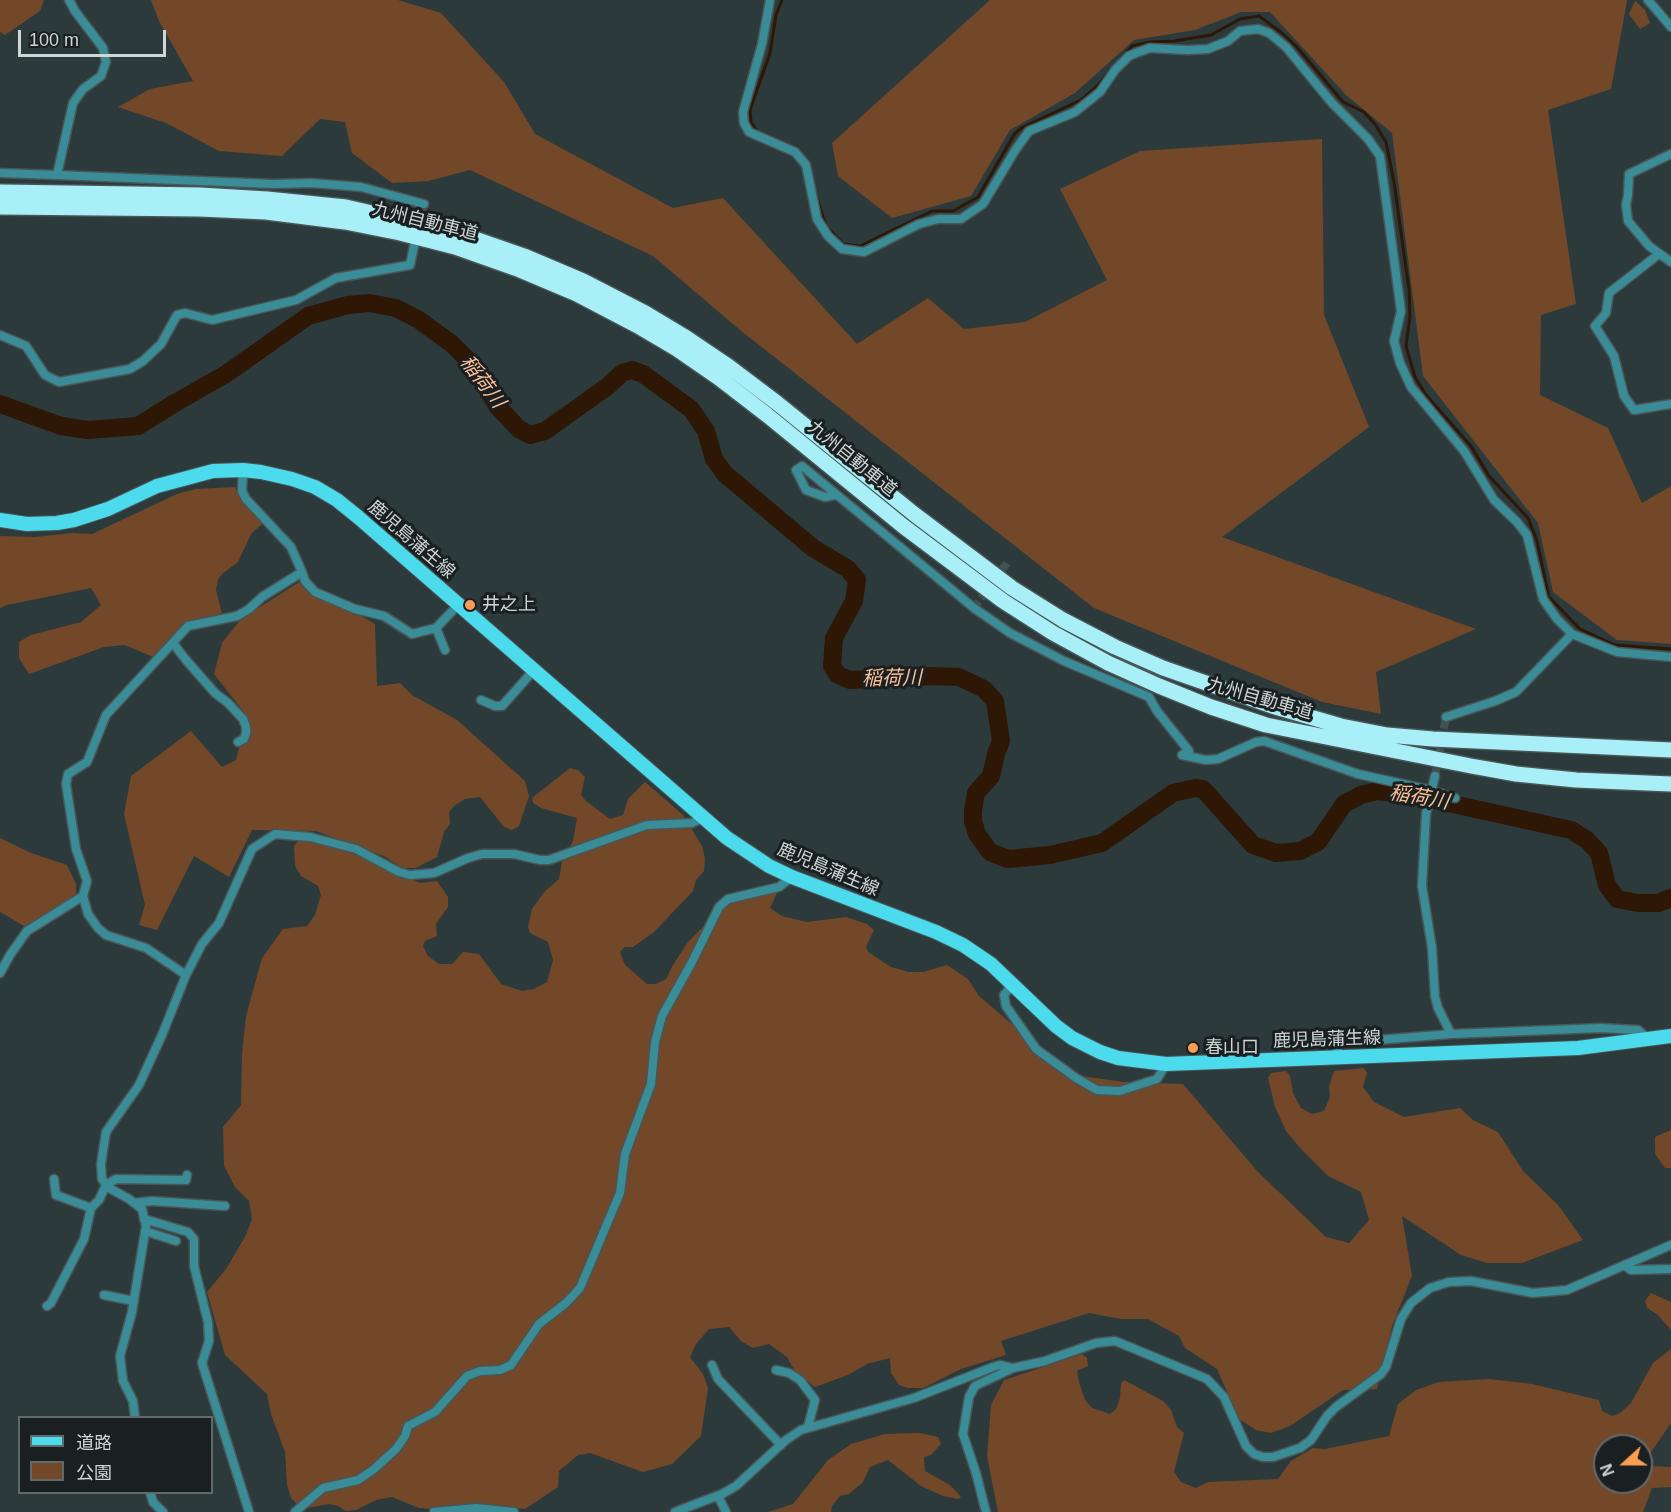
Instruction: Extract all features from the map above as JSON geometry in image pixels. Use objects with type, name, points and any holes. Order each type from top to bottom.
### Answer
[{"type":"highway","name":"九州自動車道","points":[[0,192],[267,198],[346,207],[458,233],[524,256],[583,281],[685,337],[777,403],[914,514],[1012,588],[1115,647],[1163,668],[1341,726],[1387,735],[1671,750]]},
{"type":"highway","name":"九州自動車道","points":[[0,207],[200,209],[278,214],[345,222],[455,247],[520,270],[577,294],[677,349],[767,415],[903,526],[1003,601],[1062,638],[1149,682],[1211,707],[1266,725],[1471,766],[1516,774],[1576,780],[1671,784]]},
{"type":"main road","name":"鹿児島蒲生線","points":[[0,520],[27,524],[57,524],[108,509],[157,486],[213,471],[243,470],[292,479],[315,487],[337,500],[727,838],[769,866],[792,877],[936,932],[963,945],[991,964],[1056,1026],[1072,1038],[1118,1058],[1166,1064],[1578,1048],[1671,1036]]},
{"type":"street","points":[[57,175],[73,103],[83,89],[100,76],[106,62],[103,48],[69,0]]},
{"type":"street","points":[[770,0],[762,44],[743,112],[744,123],[750,132],[795,152],[806,165],[817,219],[828,236],[842,249],[864,252],[919,224],[938,219],[962,219],[983,204],[1016,148],[1029,131],[1075,112],[1100,92],[1115,70],[1136,52],[1150,48],[1208,49],[1228,41],[1240,32],[1258,29],[1269,33],[1286,47],[1332,103],[1368,139],[1380,156],[1401,311],[1394,341],[1400,363],[1411,387],[1464,451],[1494,500],[1527,535],[1543,599],[1557,619],[1572,634],[1617,652],[1671,657]]},
{"type":"street","points":[[1648,0],[1671,27]]},
{"type":"street","points":[[1671,154],[1629,174],[1626,205],[1628,221],[1649,246],[1671,262]]},
{"type":"street","points":[[0,173],[108,175],[273,184],[312,183],[362,187],[424,204]]},
{"type":"street","points":[[0,336],[26,346],[45,375],[59,382],[130,369],[143,361],[161,344],[177,315],[185,313],[212,320],[296,300],[336,278],[410,265],[414,246]]},
{"type":"street","points":[[1659,254],[1609,293],[1606,313],[1595,326],[1614,357],[1624,396],[1634,410],[1671,405]]},
{"type":"street","points":[[243,470],[242,490],[246,499],[291,547],[305,581],[315,592],[355,609],[384,616],[412,634],[436,628],[459,605]]},
{"type":"street","points":[[835,495],[974,609],[1010,633],[1064,661],[1149,697],[1157,711],[1189,751],[1182,755],[1206,760],[1218,759],[1263,741],[1376,779],[1430,790],[1455,798]]},
{"type":"street","points":[[186,975],[146,948],[106,935],[88,914],[83,896],[87,881],[76,849],[65,791],[68,774],[87,762],[106,715],[188,626],[237,616],[302,572]]},
{"type":"street","points":[[436,628],[446,650]]},
{"type":"street","points":[[1446,717],[1516,692],[1572,634]]},
{"type":"street","points":[[174,643],[215,693],[243,719],[246,733],[244,739],[238,742]]},
{"type":"street","points":[[481,700],[495,706],[502,706],[534,670]]},
{"type":"street","points":[[1435,776],[1426,814],[1422,886],[1432,948],[1435,997],[1451,1034]]},
{"type":"street","points":[[135,1416],[133,1401],[123,1381],[120,1356],[134,1301],[145,1231],[144,1219],[142,1209],[109,1188],[102,1179],[101,1164],[106,1132],[139,1085],[186,975],[202,944],[219,923],[252,849],[275,834],[310,837],[356,849],[399,872],[410,875],[434,873],[482,854],[506,853],[549,860],[647,825],[692,823],[702,818]]},
{"type":"street","points":[[295,1512],[323,1488],[358,1480],[373,1470],[396,1449],[405,1436],[408,1426],[435,1412],[467,1376],[480,1371],[500,1370],[511,1365],[539,1324],[566,1303],[580,1288],[620,1193],[625,1154],[651,1084],[655,1042],[662,1016],[719,908],[728,899],[780,887],[792,877]]},
{"type":"street","points":[[0,973],[27,931],[83,896]]},
{"type":"street","points":[[1013,984],[1004,995],[1006,1005],[1036,1049],[1097,1090],[1120,1091],[1157,1079],[1166,1064]]},
{"type":"street","points":[[1334,1057],[1341,1043],[1451,1034],[1601,1028],[1638,1030],[1650,1040]]},
{"type":"street","points":[[47,1306],[51,1303],[84,1239],[91,1208],[99,1200],[106,1185],[116,1179],[186,1180],[187,1175]]},
{"type":"street","points":[[54,1179],[56,1195],[91,1208]]},
{"type":"street","points":[[134,1203],[152,1201],[225,1206]]},
{"type":"street","points":[[144,1219],[188,1232],[194,1239],[194,1266],[208,1322],[209,1341],[202,1363],[249,1512]]},
{"type":"street","points":[[145,1231],[176,1241]]},
{"type":"street","points":[[986,1512],[963,1434],[969,1396],[975,1386],[1013,1368],[1045,1361],[1096,1343],[1107,1341],[1125,1345],[1207,1379],[1224,1397],[1246,1446],[1254,1454],[1273,1457],[1300,1448],[1311,1440],[1336,1407],[1382,1374],[1401,1319],[1411,1303],[1430,1288],[1449,1282],[1471,1281],[1527,1292],[1551,1293],[1567,1290],[1671,1245]]},
{"type":"street","points":[[1624,1265],[1631,1270],[1671,1269]]},
{"type":"street","points":[[104,1295],[134,1301]]},
{"type":"street","points":[[712,1365],[718,1379],[781,1445]]},
{"type":"street","points":[[675,1512],[718,1496],[743,1481],[781,1445],[808,1427],[914,1398],[993,1367],[1000,1365],[1013,1368]]},
{"type":"street","points":[[776,1370],[789,1373],[800,1380],[815,1400],[808,1427]]},
{"type":"street","points":[[151,1494],[153,1502],[163,1512]]},
{"type":"street","points":[[718,1496],[726,1512]]},
{"type":"street","points":[[434,1512],[478,1510],[514,1512]]},
{"type":"green space","points":[[0,0],[44,0],[40,11],[5,35],[0,32]]},
{"type":"green space","points":[[151,0],[398,0],[441,13],[504,82],[535,134],[673,208],[723,198],[857,344],[928,298],[964,329],[1025,322],[1107,280],[1060,189],[1140,151],[1322,139],[1324,315],[1369,427],[1222,537],[1476,629],[1376,672],[1381,714],[1322,702],[1094,608],[740,330],[653,256],[470,170],[428,181],[392,183],[352,153],[345,122],[320,119],[282,156],[219,151],[166,123],[118,107],[150,89],[193,81],[159,21]]},
{"type":"green space","points":[[990,0],[1626,0],[1611,89],[1548,110],[1576,304],[1541,315],[1540,395],[1608,428],[1642,503],[1671,486],[1671,644],[1617,640],[1553,592],[1538,523],[1423,376],[1392,133],[1346,95],[1270,12],[1241,12],[1195,30],[1134,40],[1075,93],[1010,130],[971,196],[892,218],[838,176],[832,143]]},
{"type":"green space","points":[[1635,1],[1645,10],[1650,23],[1640,29],[1629,14]]},
{"type":"green space","points":[[235,487],[241,499],[262,524],[251,534],[238,562],[218,580],[216,590],[222,613],[184,625],[153,657],[125,645],[104,647],[29,674],[19,658],[19,642],[31,635],[81,622],[101,605],[91,588],[0,608],[0,536],[92,534],[177,494],[196,489]]},
{"type":"green space","points":[[301,581],[375,624],[377,686],[400,683],[412,695],[457,720],[525,781],[529,796],[519,826],[512,830],[504,827],[480,797],[465,799],[449,812],[450,824],[444,832],[437,857],[416,868],[402,868],[384,856],[316,831],[252,830],[229,877],[194,856],[157,930],[139,925],[145,905],[124,814],[131,776],[191,731],[222,767],[236,760],[247,716],[214,674],[222,643],[241,619]]},
{"type":"green space","points":[[570,768],[578,770],[585,777],[581,795],[610,819],[623,815],[628,799],[645,782],[683,815],[702,846],[705,858],[704,871],[696,880],[693,891],[654,932],[633,947],[625,947],[620,952],[625,965],[647,984],[656,984],[666,979],[688,942],[727,903],[770,891],[777,893],[770,908],[782,916],[807,922],[846,917],[867,924],[874,930],[866,947],[868,952],[891,967],[909,972],[923,972],[947,965],[968,979],[979,996],[1028,1038],[1081,1076],[1124,1082],[1183,1084],[1258,1172],[1326,1237],[1349,1243],[1369,1220],[1361,1192],[1328,1176],[1286,1131],[1275,1107],[1268,1078],[1271,1073],[1286,1071],[1290,1076],[1293,1093],[1301,1108],[1312,1114],[1324,1111],[1330,1097],[1329,1086],[1334,1071],[1364,1068],[1367,1073],[1363,1087],[1374,1102],[1404,1117],[1460,1108],[1473,1120],[1498,1132],[1523,1171],[1558,1205],[1583,1240],[1522,1263],[1487,1263],[1461,1255],[1402,1216],[1412,1276],[1392,1326],[1377,1389],[1343,1390],[1290,1426],[1271,1433],[1256,1430],[1239,1419],[1217,1369],[1185,1348],[1179,1336],[1148,1319],[1121,1319],[1089,1313],[1001,1341],[1006,1355],[961,1369],[923,1388],[908,1388],[899,1385],[891,1373],[890,1358],[867,1364],[848,1375],[815,1387],[795,1371],[787,1357],[769,1344],[753,1348],[741,1341],[729,1327],[709,1329],[696,1344],[690,1357],[703,1374],[708,1388],[701,1436],[672,1464],[643,1472],[590,1453],[578,1455],[559,1471],[558,1487],[525,1509],[472,1504],[433,1509],[419,1508],[392,1497],[376,1500],[356,1510],[346,1511],[329,1504],[302,1509],[291,1498],[287,1485],[285,1452],[271,1414],[267,1394],[225,1355],[207,1292],[226,1269],[246,1235],[252,1219],[249,1201],[235,1187],[224,1166],[223,1127],[241,1105],[242,1054],[246,1016],[262,958],[283,929],[307,926],[315,915],[321,895],[318,886],[301,876],[295,866],[294,846],[299,840],[346,849],[366,856],[420,883],[437,881],[448,897],[448,907],[436,924],[437,936],[425,941],[423,946],[428,956],[439,964],[452,964],[463,952],[479,954],[501,984],[522,991],[534,989],[547,982],[553,960],[548,942],[530,933],[528,927],[532,909],[545,891],[559,879],[562,862],[573,841],[577,818],[541,808],[533,803],[532,798]]},
{"type":"green space","points":[[0,838],[31,853],[67,865],[76,884],[76,896],[29,926],[24,926],[0,912]]},
{"type":"green space","points":[[1671,1130],[1671,1168],[1665,1168],[1655,1154],[1655,1137]]},
{"type":"green space","points":[[1651,1293],[1671,1302],[1671,1330],[1658,1315],[1647,1308],[1645,1301]]},
{"type":"green space","points":[[1671,1349],[1671,1423],[1653,1449],[1653,1434],[1593,1434],[1593,1494],[1650,1494],[1643,1512],[998,1512],[987,1456],[991,1405],[1004,1380],[1082,1354],[1087,1358],[1088,1366],[1077,1371],[1079,1382],[1085,1400],[1092,1408],[1110,1414],[1116,1409],[1120,1398],[1121,1383],[1124,1380],[1163,1401],[1171,1410],[1177,1427],[1184,1433],[1174,1472],[1181,1482],[1196,1488],[1208,1482],[1278,1479],[1291,1461],[1313,1448],[1325,1449],[1389,1436],[1398,1404],[1416,1390],[1439,1382],[1489,1379],[1532,1384],[1599,1400],[1602,1411],[1612,1416],[1620,1413],[1631,1403],[1653,1363]]},
{"type":"green space","points":[[920,1433],[938,1437],[941,1444],[931,1455],[924,1457],[925,1471],[950,1485],[961,1497],[958,1499],[943,1496],[921,1486],[888,1460],[870,1467],[863,1482],[849,1494],[840,1496],[832,1506],[831,1512],[768,1512],[793,1504],[828,1460],[851,1444],[885,1434]]},
{"type":"green space","points":[[1653,1466],[1671,1467],[1671,1487],[1653,1488]]},
{"type":"waterway","points":[[759,134],[751,122],[750,110],[770,53],[776,15],[782,0]]},
{"type":"waterway","points":[[817,198],[826,226],[843,244],[860,246],[932,211],[953,211],[978,197],[1015,133],[1081,100],[1098,85],[1132,46],[1211,35],[1240,19],[1259,16],[1297,47],[1343,102],[1364,112],[1386,142],[1409,290],[1410,316],[1406,346],[1415,377],[1426,395],[1471,446],[1489,476],[1528,518],[1537,541],[1549,597],[1580,629],[1615,645],[1671,649]]},
{"type":"waterway","name":"稲荷川","points":[[0,404],[61,426],[88,430],[138,426],[226,374],[308,316],[348,305],[370,303],[396,308],[419,320],[452,344],[472,364],[498,407],[519,429],[530,435],[545,431],[608,386],[622,373],[632,370],[643,374],[691,409],[706,431],[714,459],[725,474],[813,548],[848,569],[857,580],[854,601],[834,638],[832,666],[838,675],[850,680],[959,677],[984,689],[995,701],[1001,741],[991,776],[976,793],[973,810],[973,821],[977,834],[990,852],[1008,859],[1050,855],[1102,843],[1173,793],[1195,788],[1203,789],[1253,845],[1276,853],[1300,851],[1318,842],[1344,804],[1361,795],[1377,791],[1412,795],[1571,830],[1587,840],[1599,853],[1607,885],[1617,899],[1638,903],[1658,903],[1671,898]]},
{"type":"tunnel","points":[[418,226],[424,204]]},
{"type":"tunnel","points":[[974,608],[1007,563]]},
{"type":"tunnel","points":[[1435,776],[1446,717]]},
{"type":"place","name":"井之上","points":[[470,605]]},
{"type":"place","name":"春山口","points":[[1193,1048]]}]
